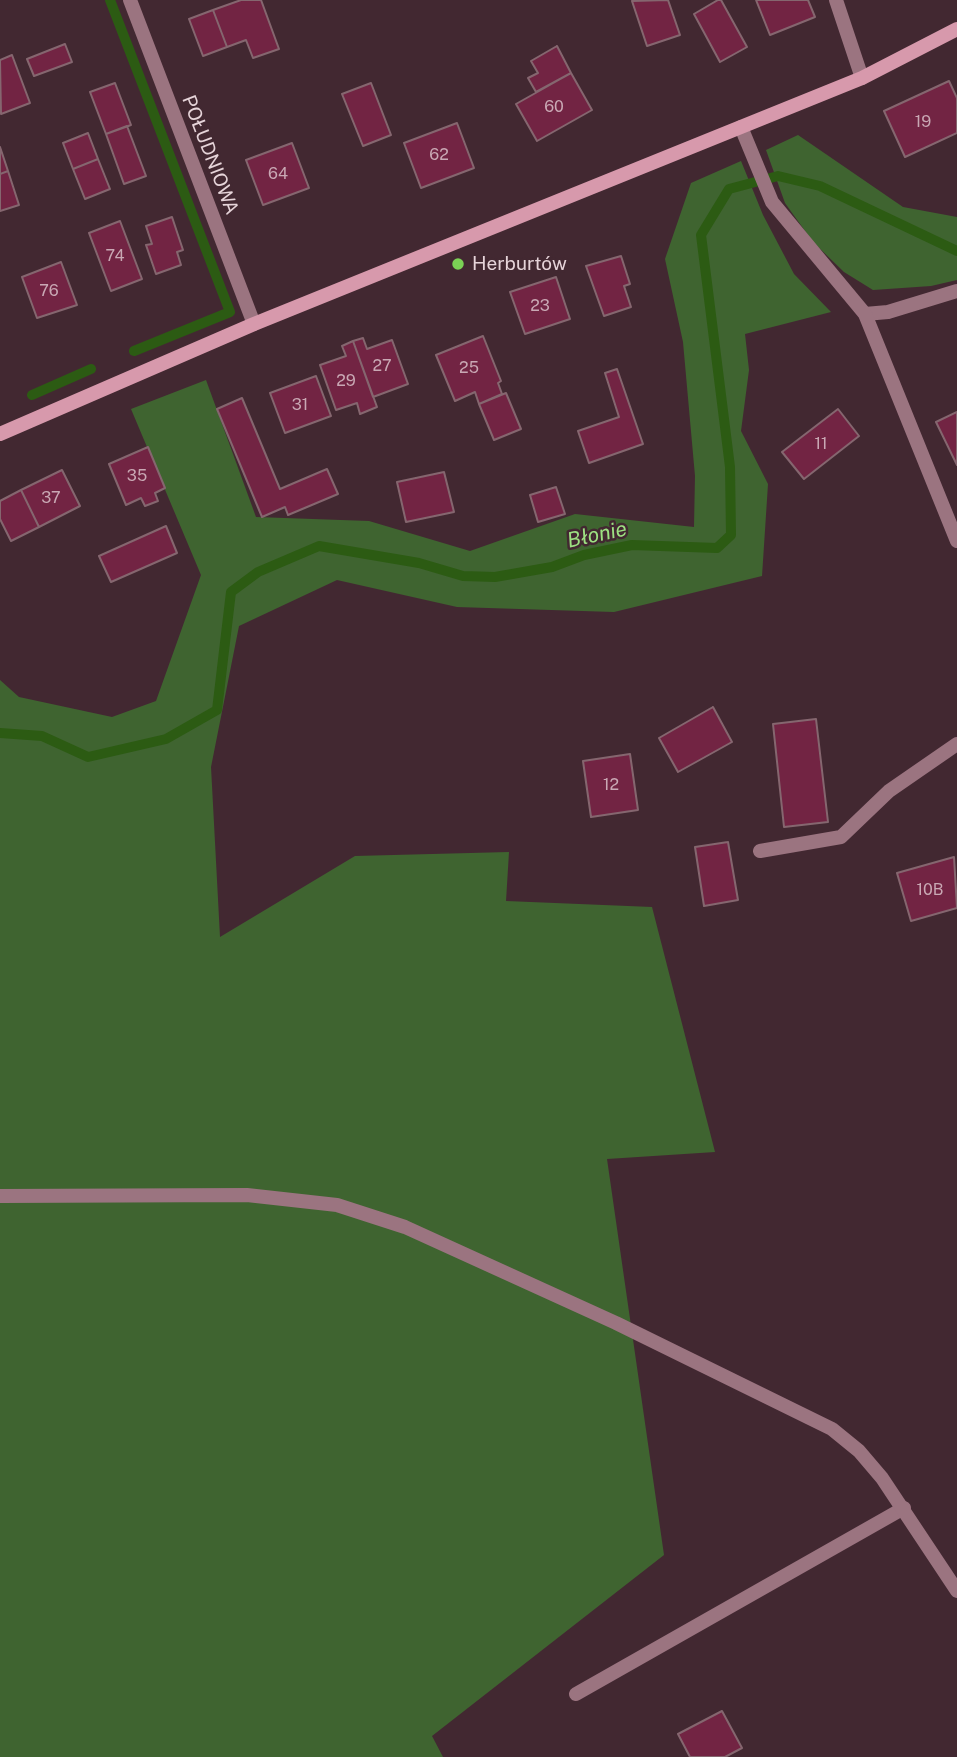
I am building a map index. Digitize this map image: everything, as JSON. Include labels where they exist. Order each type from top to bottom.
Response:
[{"type":"street","name":"POŁUDNIOWA","points":[[130,0],[254,324]]},
{"type":"street","points":[[836,0],[862,78]]},
{"type":"street","points":[[0,434],[254,324],[862,78],[957,29]]},
{"type":"street","points":[[741,127],[772,202],[865,314],[957,541]]},
{"type":"street","points":[[865,314],[888,312],[957,291]]},
{"type":"street","points":[[760,851],[841,837],[889,791],[957,744]]},
{"type":"street","points":[[0,1196],[247,1195],[337,1205],[405,1227],[616,1324],[832,1429],[859,1451],[904,1508],[957,1591]]},
{"type":"street","points":[[576,1694],[904,1508]]},
{"type":"green space","points":[[798,135],[903,207],[957,217],[957,280],[931,286],[873,290],[844,272],[813,242],[785,203],[766,150]]},
{"type":"green space","points":[[741,161],[763,215],[794,274],[831,312],[745,334],[749,370],[741,431],[768,484],[762,576],[614,612],[457,607],[337,580],[239,626],[211,767],[220,937],[355,856],[509,852],[506,901],[652,907],[715,1152],[607,1159],[664,1555],[432,1736],[443,1757],[0,1757],[0,680],[19,697],[112,717],[156,701],[201,575],[131,409],[206,380],[256,517],[369,521],[470,551],[575,514],[694,527],[695,476],[683,342],[665,259],[691,183]]},
{"type":"building","points":[[241,0],[261,0],[279,49],[253,58],[246,40],[227,47],[213,10]]},
{"type":"building","points":[[668,0],[680,35],[647,46],[632,1]]},
{"type":"building","points":[[721,0],[747,47],[720,62],[694,14]]},
{"type":"building","points":[[756,0],[808,0],[815,17],[770,35]]},
{"type":"building","points":[[213,10],[227,47],[203,56],[189,19]]},
{"type":"building","points":[[65,44],[72,62],[34,76],[27,59]]},
{"type":"building","points":[[557,46],[571,73],[536,92],[528,78],[538,73],[531,61]]},
{"type":"building","points":[[12,55],[30,103],[1,114],[0,60]]},
{"type":"building","points":[[571,73],[592,110],[537,141],[516,104]]},
{"type":"building","points":[[949,81],[957,98],[957,133],[905,157],[884,111]]},
{"type":"building","points":[[115,83],[131,125],[106,134],[90,92]]},
{"type":"building","points":[[371,83],[391,135],[363,146],[342,94]]},
{"type":"building","points":[[457,123],[474,168],[421,188],[404,143]]},
{"type":"building","points":[[127,126],[146,176],[124,184],[106,134]]},
{"type":"building","points":[[88,133],[98,159],[73,169],[63,143]]},
{"type":"building","points":[[292,143],[309,188],[263,205],[246,160]]},
{"type":"building","points":[[0,147],[8,171],[0,174]]},
{"type":"building","points":[[98,159],[110,189],[85,199],[73,169]]},
{"type":"building","points":[[8,171],[19,205],[0,211],[0,174]]},
{"type":"building","points":[[172,217],[183,250],[177,252],[181,265],[156,274],[146,245],[152,244],[146,226]]},
{"type":"building","points":[[120,221],[142,279],[111,291],[89,233]]},
{"type":"building","points":[[621,256],[630,284],[624,286],[631,307],[604,316],[586,266]]},
{"type":"building","points":[[61,262],[77,305],[37,318],[22,277]]},
{"type":"building","points":[[556,277],[570,319],[525,334],[510,292]]},
{"type":"building","points":[[483,336],[501,381],[498,383],[502,394],[479,404],[475,392],[455,401],[436,355]]},
{"type":"building","points":[[363,338],[367,349],[392,340],[408,384],[373,397],[353,341]]},
{"type":"building","points":[[353,341],[377,407],[360,414],[357,403],[336,410],[320,365],[346,356],[342,346]]},
{"type":"building","points":[[617,369],[643,444],[589,463],[578,431],[619,417],[605,373]]},
{"type":"building","points":[[316,376],[331,416],[285,433],[270,393]]},
{"type":"building","points":[[506,393],[521,429],[494,440],[479,404]]},
{"type":"building","points":[[242,398],[280,489],[327,469],[338,494],[288,515],[285,507],[262,517],[217,409]]},
{"type":"building","points":[[838,409],[859,436],[804,479],[782,452]]},
{"type":"building","points":[[957,412],[957,465],[936,422]]},
{"type":"building","points":[[148,447],[165,488],[155,493],[158,501],[145,506],[141,498],[126,505],[109,464]]},
{"type":"building","points":[[62,470],[80,506],[39,527],[21,490]]},
{"type":"building","points":[[444,472],[454,512],[406,522],[397,482]]},
{"type":"building","points":[[556,487],[565,514],[538,522],[530,495]]},
{"type":"building","points":[[21,490],[39,527],[11,541],[0,519],[0,501]]},
{"type":"building","points":[[166,526],[177,553],[111,582],[99,556]]},
{"type":"building","points":[[713,707],[732,742],[678,772],[659,738]]},
{"type":"building","points":[[816,719],[828,822],[784,827],[773,724]]},
{"type":"building","points":[[630,754],[638,810],[591,817],[583,761]]},
{"type":"building","points":[[728,842],[738,900],[704,906],[695,847]]},
{"type":"building","points":[[954,857],[957,908],[911,921],[897,873]]},
{"type":"building","points":[[722,1711],[742,1748],[725,1757],[690,1757],[678,1734]]},
{"type":"waterway","points":[[110,0],[230,312],[134,351]]},
{"type":"waterway","name":"Błonie","points":[[0,733],[42,736],[88,757],[166,739],[217,710],[231,592],[258,572],[319,546],[419,563],[463,576],[495,577],[552,567],[584,555],[632,545],[717,548],[731,535],[730,467],[701,235],[729,189],[778,176],[820,186],[957,251]]},
{"type":"waterway","points":[[32,395],[91,369]]},
{"type":"place","name":"Herburtów","points":[[458,264]]}]
